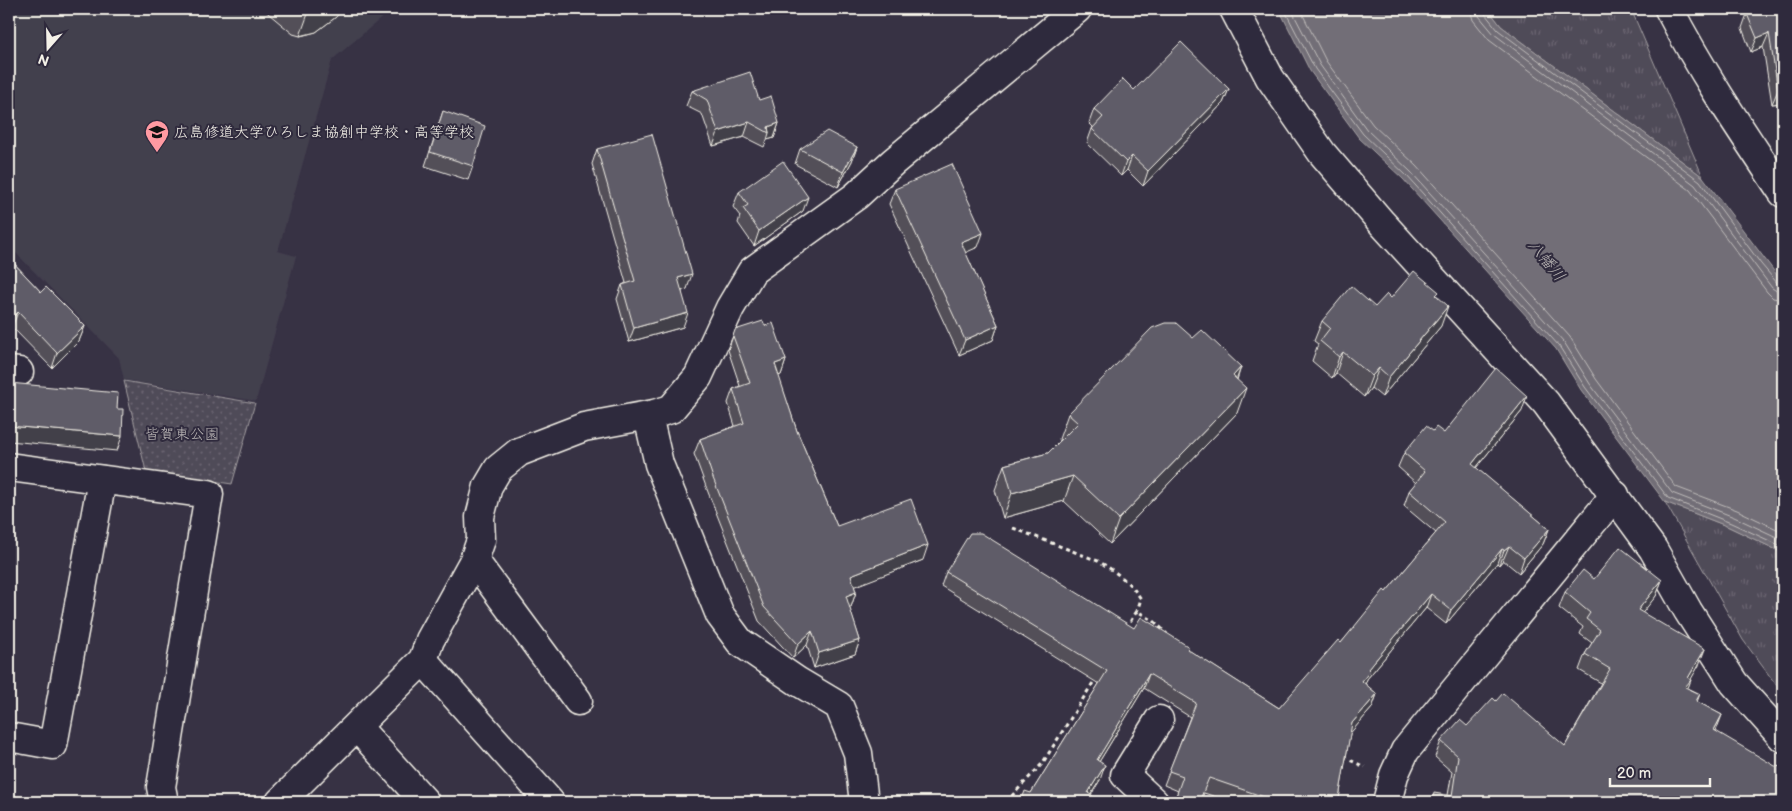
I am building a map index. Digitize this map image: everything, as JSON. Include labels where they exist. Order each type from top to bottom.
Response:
[{"type":"street","points":[[280,802],[423,660],[437,626],[474,560],[481,540],[480,517],[488,486],[498,469],[519,452],[584,427],[648,416],[671,409],[698,377],[730,308],[752,270],[856,196],[893,162],[1077,9]]},
{"type":"street","points":[[1234,9],[1270,78],[1322,153],[1382,223],[1546,403],[1653,549],[1688,611],[1734,683],[1783,738]]},
{"type":"street","points":[[1669,9],[1685,40],[1740,129],[1783,193]]},
{"type":"street","points":[[648,416],[659,464],[720,615],[740,642],[797,681],[839,706],[858,752],[864,802]]},
{"type":"street","points":[[9,467],[209,494],[161,787],[164,802]]},
{"type":"street","points":[[9,737],[53,744],[102,480]]},
{"type":"street","points":[[1388,802],[1394,775],[1405,751],[1614,496]]},
{"type":"street","points":[[474,560],[578,700]]},
{"type":"street","points":[[423,660],[550,802]]},
{"type":"street","points":[[1154,802],[1125,775],[1159,720]]},
{"type":"street","points":[[357,727],[425,802]]},
{"type":"path","points":[[1013,528],[1109,567],[1134,588],[1138,594],[1141,599],[1137,611]]},
{"type":"shaded area","name":"広島修道大学ひろしま協創中学校・高等学校","points":[[9,9],[392,9],[332,60],[278,251],[296,256],[256,401],[124,380],[119,358],[9,246]]},
{"type":"green space","points":[[1488,9],[1631,9],[1703,177],[1501,26]]},
{"type":"green space","name":"皆賀東公園","points":[[124,381],[255,403],[232,484],[146,471]]},
{"type":"green space","points":[[1665,502],[1729,527],[1783,553],[1783,694],[1743,640]]},
{"type":"water","name":"八幡川","points":[[1279,9],[1488,9],[1501,26],[1703,177],[1783,283],[1783,553],[1729,527],[1665,502],[1581,390],[1556,349],[1403,179],[1359,138],[1310,71]]},
{"type":"building","points":[[1759,9],[1783,9],[1783,89],[1778,90],[1769,33],[1757,38],[1747,14]]},
{"type":"building","points":[[1181,42],[1229,89],[1148,171],[1132,156],[1126,162],[1092,129],[1103,117],[1094,109],[1123,79],[1134,90]]},
{"type":"building","points":[[750,72],[759,100],[771,96],[779,123],[768,127],[769,133],[749,122],[718,132],[707,100],[692,91]]},
{"type":"building","points":[[443,111],[485,126],[473,166],[430,152]]},
{"type":"building","points":[[827,131],[857,147],[843,172],[800,149]]},
{"type":"building","points":[[652,134],[692,274],[678,278],[688,313],[634,328],[622,285],[635,281],[597,149]]},
{"type":"building","points":[[783,161],[808,197],[759,231],[743,208],[748,205],[739,192]]},
{"type":"building","points":[[952,164],[983,233],[961,242],[998,325],[965,340],[895,189]]},
{"type":"building","points":[[9,258],[41,292],[46,287],[85,326],[57,353],[18,312],[9,321]]},
{"type":"building","points":[[1414,271],[1439,292],[1436,295],[1448,306],[1389,377],[1379,368],[1372,376],[1343,352],[1339,357],[1320,341],[1330,328],[1322,321],[1351,286],[1375,307],[1387,294],[1391,298]]},
{"type":"building","points":[[763,321],[765,326],[773,323],[786,360],[775,364],[797,431],[837,526],[911,499],[928,545],[851,575],[856,592],[846,596],[860,640],[819,653],[812,631],[798,644],[764,607],[713,478],[700,439],[744,423],[733,389],[750,383],[733,336],[735,330]]},
{"type":"building","points":[[1165,323],[1176,323],[1193,338],[1202,330],[1241,367],[1233,376],[1246,388],[1119,519],[1073,476],[1012,493],[1004,465],[1048,453],[1078,423],[1068,414],[1152,328]]},
{"type":"building","points":[[1496,368],[1527,396],[1472,464],[1549,529],[1524,558],[1509,546],[1504,550],[1502,549],[1451,610],[1431,594],[1368,669],[1370,671],[1362,681],[1377,694],[1352,723],[1339,798],[1348,800],[1348,802],[1279,802],[1209,778],[1199,802],[1174,802],[1183,776],[1169,771],[1196,703],[1149,674],[1097,760],[1105,765],[1088,793],[1102,802],[1021,802],[1025,791],[1031,793],[1107,671],[946,572],[970,533],[981,533],[1134,628],[1141,617],[1279,708],[1338,640],[1341,643],[1384,590],[1386,592],[1445,522],[1409,491],[1425,471],[1404,453],[1426,426],[1433,431],[1436,427],[1444,433]]},
{"type":"building","points":[[9,383],[118,393],[117,409],[123,409],[122,436],[9,426]]},
{"type":"building","points":[[1620,547],[1662,580],[1638,610],[1705,649],[1688,678],[1691,680],[1685,687],[1700,694],[1696,701],[1722,715],[1714,730],[1775,766],[1783,767],[1783,802],[1432,802],[1434,793],[1452,796],[1458,756],[1441,741],[1460,720],[1467,726],[1493,698],[1496,701],[1503,693],[1565,746],[1610,669],[1585,654],[1600,630],[1586,619],[1590,613],[1565,592],[1583,570],[1594,579]]},
{"type":"place","name":"広島修道大学ひろしま協創中学校・高等学校","points":[[157,153]]}]
